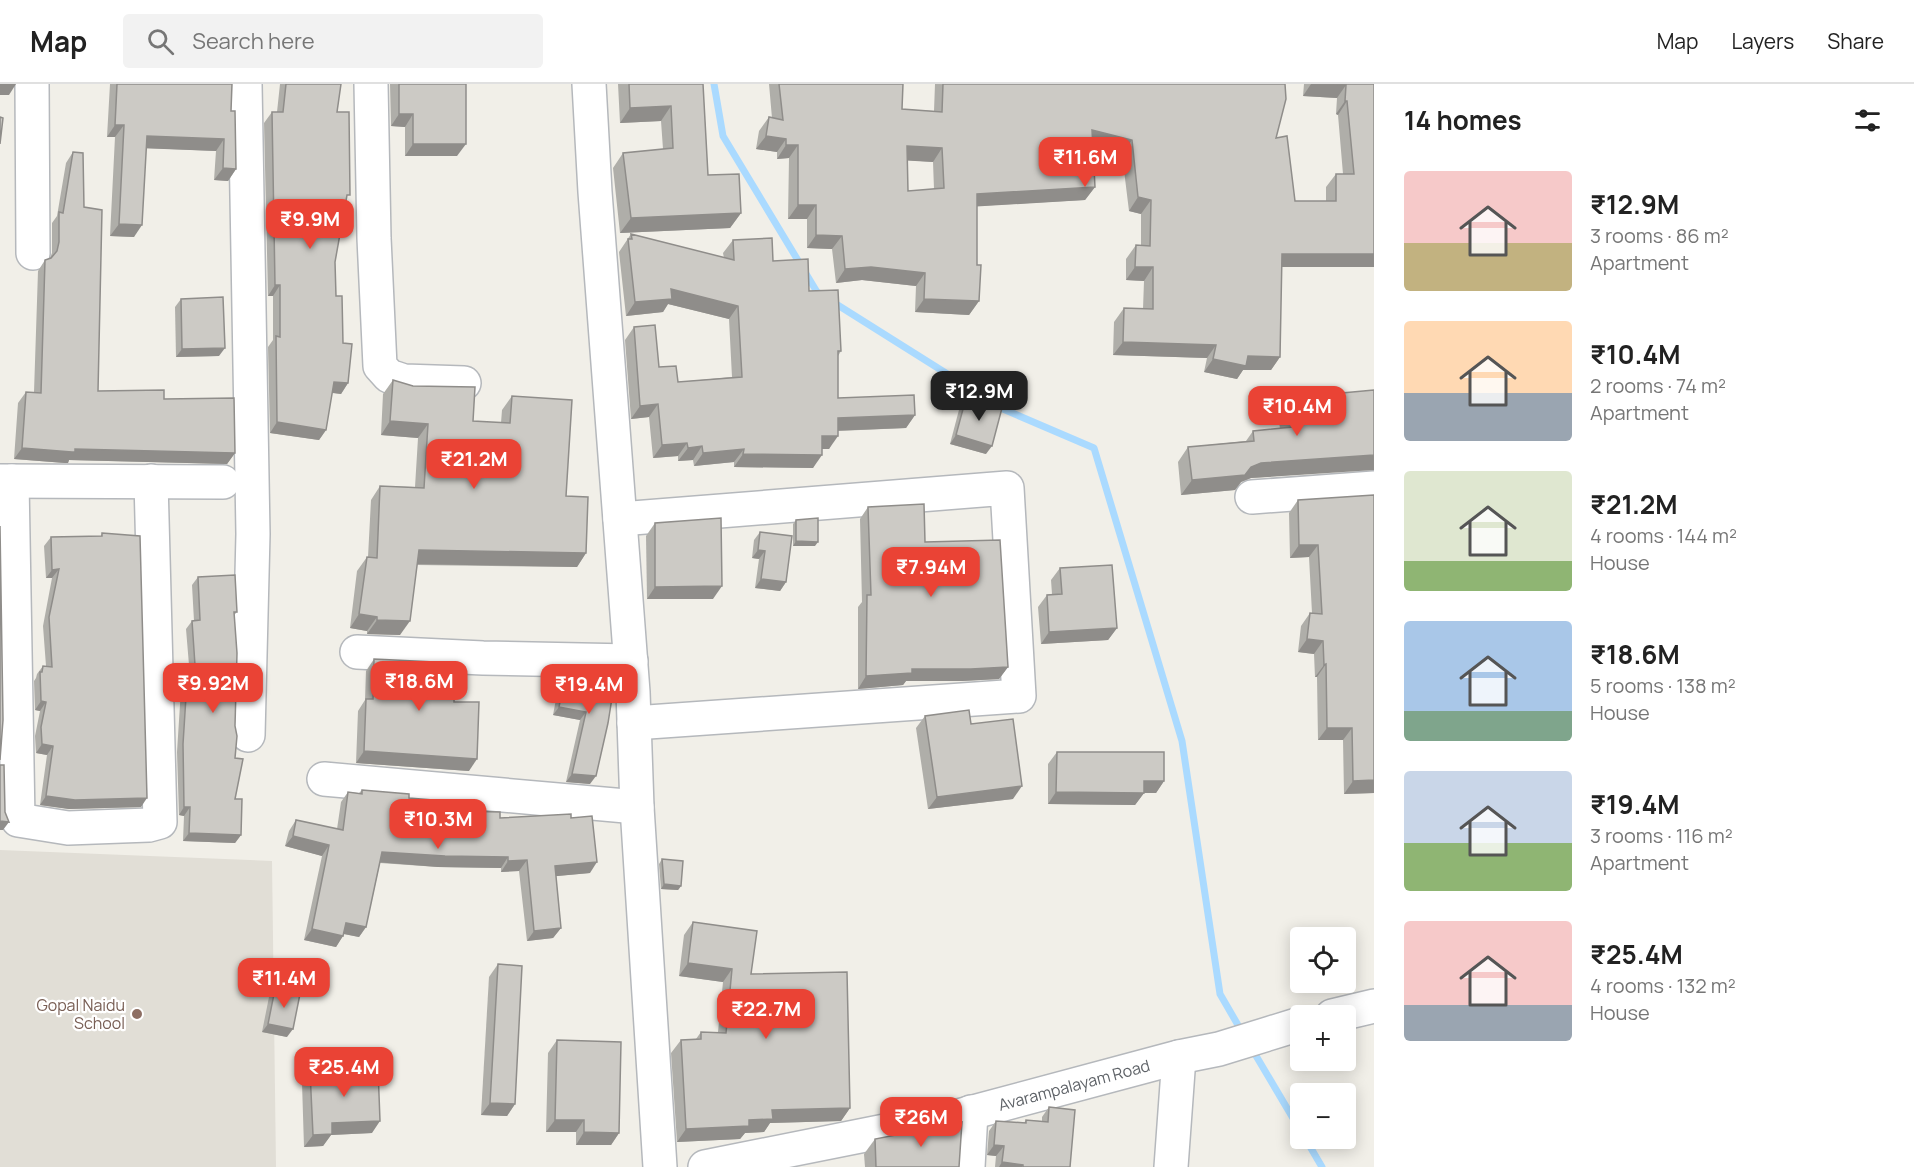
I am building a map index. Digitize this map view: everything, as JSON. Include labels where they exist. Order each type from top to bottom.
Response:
[{"type":"street","points":[[32,84],[33,253]]},
{"type":"street","points":[[245,84],[254,534],[248,735]]},
{"type":"street","points":[[370,84],[380,366],[389,376],[404,381],[465,383]]},
{"type":"street","points":[[589,84],[595,192],[631,661],[660,1167]]},
{"type":"street","points":[[151,481],[160,822],[149,825],[68,828],[18,820],[8,757],[6,481],[151,481],[223,482]]},
{"type":"street","points":[[620,519],[1007,488],[1019,696],[634,723]]},
{"type":"street","points":[[1252,497],[1374,488]]},
{"type":"street","points":[[357,652],[483,658],[631,661]]},
{"type":"street","points":[[324,779],[638,807]]},
{"type":"street","name":"Avarampalayam Road","points":[[705,1167],[971,1112],[1179,1057],[1220,1049],[1288,1027]]},
{"type":"street","points":[[1171,1167],[1179,1057]]},
{"type":"street","points":[[968,1167],[971,1112]]},
{"type":"shaded area","name":"Gopal Naidu School","points":[[0,850],[272,861],[276,1167],[0,1167]]},
{"type":"building","points":[[117,84],[232,84],[231,111],[235,111],[236,169],[223,168],[224,139],[147,136],[142,225],[119,224],[124,125],[115,125]]},
{"type":"building","points":[[286,84],[341,84],[337,112],[349,112],[350,195],[347,195],[335,262],[336,296],[342,296],[343,343],[352,344],[348,383],[334,382],[326,430],[277,422],[276,336],[280,337],[280,285],[275,285],[272,112],[283,112]]},
{"type":"building","points":[[399,84],[466,84],[466,144],[413,144],[413,114],[399,114]]},
{"type":"building","points":[[629,84],[703,84],[708,175],[739,174],[741,213],[631,218],[623,153],[673,148],[671,106],[630,108]]},
{"type":"building","points":[[779,84],[903,84],[902,109],[942,112],[943,84],[1285,84],[1286,99],[1276,138],[1287,136],[1295,201],[1336,201],[1336,174],[1354,174],[1347,101],[1345,101],[1346,85],[1334,84],[1374,84],[1374,254],[1282,254],[1280,357],[1248,356],[1246,366],[1213,359],[1216,345],[1123,342],[1124,308],[1153,309],[1153,267],[1135,267],[1136,245],[1150,246],[1151,200],[1138,197],[1132,140],[1092,130],[1095,187],[977,194],[977,265],[981,265],[979,301],[924,299],[925,273],[871,267],[845,269],[842,236],[816,235],[816,205],[798,205],[798,145],[786,145],[786,139],[766,136],[769,117],[783,120]],"holes":[[[907,146],[942,148],[944,188],[908,191]]]},
{"type":"building","points":[[0,117],[3,118],[0,144]]},
{"type":"building","points":[[73,152],[83,153],[84,207],[102,210],[98,391],[164,390],[164,399],[234,398],[235,453],[75,449],[75,452],[72,452],[22,448],[26,392],[41,393],[45,260],[51,258],[57,251],[59,212],[63,213]]},
{"type":"building","points":[[631,234],[734,260],[733,240],[772,238],[773,261],[808,259],[809,291],[838,290],[841,351],[838,351],[838,398],[914,395],[915,415],[838,418],[838,436],[822,436],[822,455],[743,454],[744,449],[703,453],[702,446],[688,448],[687,443],[662,445],[658,404],[640,406],[634,327],[655,325],[659,367],[676,366],[678,382],[742,377],[738,306],[671,289],[672,299],[635,302],[628,239],[632,239]]},
{"type":"building","points":[[223,297],[225,348],[182,349],[181,299]]},
{"type":"building","points":[[393,380],[413,386],[475,387],[473,421],[510,423],[512,396],[572,400],[566,496],[588,497],[586,553],[419,550],[410,621],[377,620],[377,617],[359,614],[367,557],[377,558],[380,486],[424,488],[428,424],[390,421]]},
{"type":"building","points":[[1374,390],[1374,455],[1261,463],[1251,467],[1245,475],[1192,480],[1188,447],[1254,441],[1253,431],[1292,427],[1288,398]]},
{"type":"building","points":[[966,398],[1002,408],[992,446],[956,435]]},
{"type":"building","points":[[1374,495],[1374,780],[1353,781],[1352,728],[1327,728],[1326,664],[1324,665],[1323,641],[1307,639],[1310,613],[1322,614],[1318,545],[1299,545],[1298,500]]},
{"type":"building","points":[[924,504],[925,542],[1000,540],[1008,667],[912,669],[912,673],[866,676],[867,595],[871,595],[868,507]]},
{"type":"building","points":[[721,518],[722,586],[655,587],[655,523]]},
{"type":"building","points":[[818,518],[818,542],[796,541],[796,520]]},
{"type":"building","points":[[0,526],[3,720],[0,760]]},
{"type":"building","points":[[760,532],[792,536],[786,582],[761,579],[765,551],[758,550]]},
{"type":"building","points":[[102,533],[140,536],[147,798],[75,800],[46,796],[53,746],[42,744],[41,727],[46,702],[41,701],[40,672],[43,666],[52,667],[49,617],[59,569],[52,570],[51,537],[102,536]]},
{"type":"building","points":[[1112,565],[1117,628],[1049,632],[1047,595],[1062,594],[1060,568]]},
{"type":"building","points":[[235,575],[237,612],[234,612],[237,653],[235,726],[237,736],[235,758],[243,759],[235,799],[242,799],[241,835],[189,833],[190,807],[184,807],[183,744],[188,665],[195,665],[192,621],[200,620],[198,577]]},
{"type":"building","points":[[374,659],[455,663],[454,702],[479,702],[477,759],[364,751],[366,699],[373,699]]},
{"type":"building","points":[[566,670],[600,671],[599,676],[615,679],[596,776],[572,774],[586,712],[559,707]]},
{"type":"building","points":[[969,710],[971,724],[1013,719],[1022,786],[937,797],[925,716]]},
{"type":"building","points":[[1057,752],[1164,752],[1164,781],[1144,781],[1144,793],[1056,792]]},
{"type":"building","points":[[0,765],[4,765],[5,812],[9,822],[0,821]]},
{"type":"building","points":[[362,790],[409,794],[409,798],[457,802],[456,811],[500,812],[500,818],[571,814],[571,818],[592,816],[597,862],[555,866],[561,928],[534,931],[527,860],[508,861],[508,857],[382,852],[366,927],[346,923],[343,936],[312,929],[329,845],[293,836],[296,820],[343,830],[348,792],[362,794]]},
{"type":"building","points":[[662,859],[683,861],[681,886],[664,884]]},
{"type":"building","points":[[693,922],[757,931],[751,974],[847,972],[850,1108],[772,1110],[773,1119],[749,1120],[749,1126],[686,1129],[681,1040],[701,1039],[701,1032],[726,1033],[732,969],[688,963]]},
{"type":"building","points":[[498,964],[522,966],[515,1104],[490,1103]]},
{"type":"building","points":[[275,989],[300,994],[293,1029],[268,1024]]},
{"type":"building","points":[[557,1040],[621,1042],[619,1133],[584,1132],[584,1120],[555,1120]]},
{"type":"building","points":[[378,1068],[380,1121],[332,1123],[332,1134],[313,1135],[310,1071]]},
{"type":"building","points":[[1049,1107],[1075,1110],[1070,1167],[1023,1167],[1023,1165],[1002,1162],[1004,1146],[994,1145],[996,1121],[1048,1122]]},
{"type":"building","points":[[962,1122],[959,1167],[876,1167],[875,1139]]},
{"type":"waterway","points":[[714,84],[723,136],[817,292],[1003,409],[1094,448],[1182,741],[1220,994],[1242,1032]]},
{"type":"waterway","points":[[1252,1049],[1290,1113]]},
{"type":"waterway","points":[[1311,1149],[1322,1167]]},
{"type":"place","name":"Gopal Naidu School","points":[[137,1014]]}]
